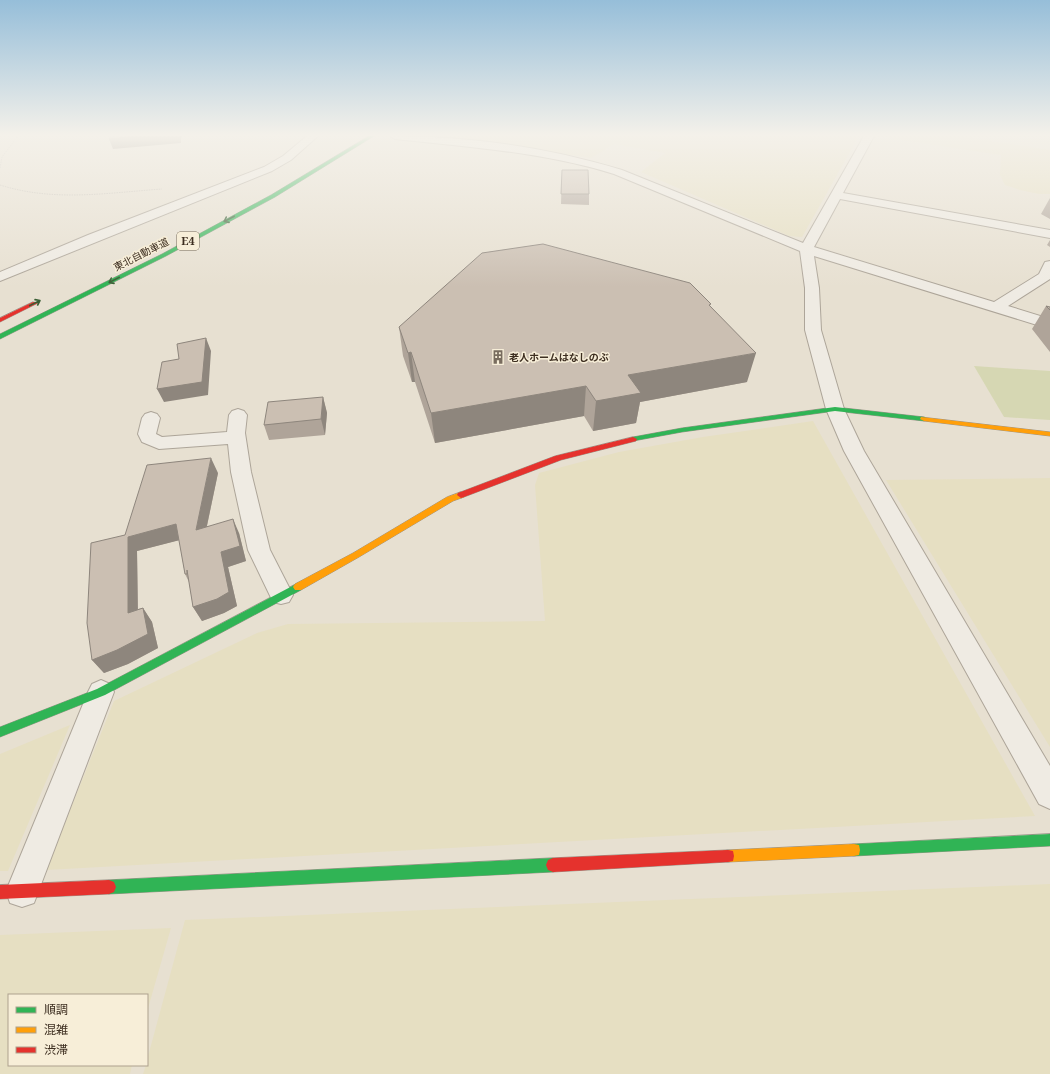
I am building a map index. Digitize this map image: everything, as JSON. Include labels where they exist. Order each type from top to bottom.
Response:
[{"type":"main road","name":"東北自動車道","points":[[0,337],[170,251],[289,186]]},
{"type":"main road","points":[[0,320],[42,300]]},
{"type":"main road","points":[[0,732],[101,692],[182,650],[356,555],[450,499],[558,458],[614,444],[682,430],[835,409],[1050,434]]},
{"type":"main road","points":[[11,891],[1050,840]]},
{"type":"street","points":[[0,277],[93,238],[225,186]]},
{"type":"street","points":[[652,186],[806,249],[1050,324]]},
{"type":"street","points":[[841,186],[806,249],[812,288],[813,330],[835,409],[854,451],[1050,794]]},
{"type":"street","points":[[836,195],[1050,234]]},
{"type":"street","points":[[996,308],[1045,276],[1050,265]]},
{"type":"street","points":[[238,415],[236,437],[241,472],[259,550],[281,595]]},
{"type":"street","points":[[151,418],[147,434],[149,438],[159,443],[236,437]]},
{"type":"street","points":[[11,891],[101,692]]},
{"type":"path","points":[[5,186],[30,192],[62,196],[167,188]]},
{"type":"shaded area","points":[[674,186],[831,186],[802,237],[789,236]]},
{"type":"shaded area","points":[[1008,186],[1050,186],[1050,194],[1039,194]]},
{"type":"shaded area","points":[[813,421],[1035,816],[46,870],[114,701],[257,633],[288,624],[545,621],[535,485],[539,473],[619,452],[703,437]]},
{"type":"shaded area","points":[[1050,478],[1050,747],[886,480]]},
{"type":"shaded area","points":[[70,725],[8,871],[0,871],[0,754]]},
{"type":"shaded area","points":[[1050,884],[1050,1074],[143,1074],[146,1066],[148,1066],[148,1056],[185,920]]},
{"type":"shaded area","points":[[171,928],[148,1008],[148,994],[8,994],[8,1066],[132,1066],[130,1074],[0,1074],[0,935]]},
{"type":"green space","points":[[974,366],[1050,371],[1050,420],[1004,417]]},
{"type":"building","points":[[561,186],[589,186],[589,194],[561,194]]},
{"type":"building","name":"老人ホームはなしのぶ","points":[[543,244],[690,283],[711,304],[709,305],[756,353],[628,375],[641,393],[596,401],[586,386],[431,413],[411,352],[408,353],[399,327],[482,253]]},
{"type":"building","points":[[206,338],[202,382],[157,389],[162,362],[179,359],[177,344]]},
{"type":"building","points":[[323,397],[321,419],[264,425],[268,402]]},
{"type":"building","points":[[211,458],[196,530],[233,519],[240,546],[221,552],[229,592],[217,599],[193,607],[187,570],[187,574],[185,574],[176,524],[128,537],[128,613],[143,608],[148,634],[117,650],[92,660],[87,623],[91,543],[125,535],[147,465]]},
{"type":"traffic: fast","points":[[0,337],[164,255],[289,186]]},
{"type":"traffic: fast","points":[[633,439],[682,430],[835,409],[924,419]]},
{"type":"traffic: fast","points":[[0,732],[101,692],[298,587]]},
{"type":"traffic: fast","points":[[854,850],[1050,840]]},
{"type":"traffic: fast","points":[[109,887],[553,865]]},
{"type":"traffic: slow","points":[[924,419],[1050,434]]},
{"type":"traffic: slow","points":[[298,587],[356,555],[450,499],[461,495]]},
{"type":"traffic: slow","points":[[728,856],[854,850]]},
{"type":"traffic: jam","points":[[0,320],[35,303]]},
{"type":"traffic: jam","points":[[461,495],[558,458],[633,439]]},
{"type":"traffic: jam","points":[[553,865],[728,856]]},
{"type":"traffic: jam","points":[[0,892],[109,887]]},
{"type":"place","name":"老人ホームはなしのぶ","points":[[498,357]]}]
